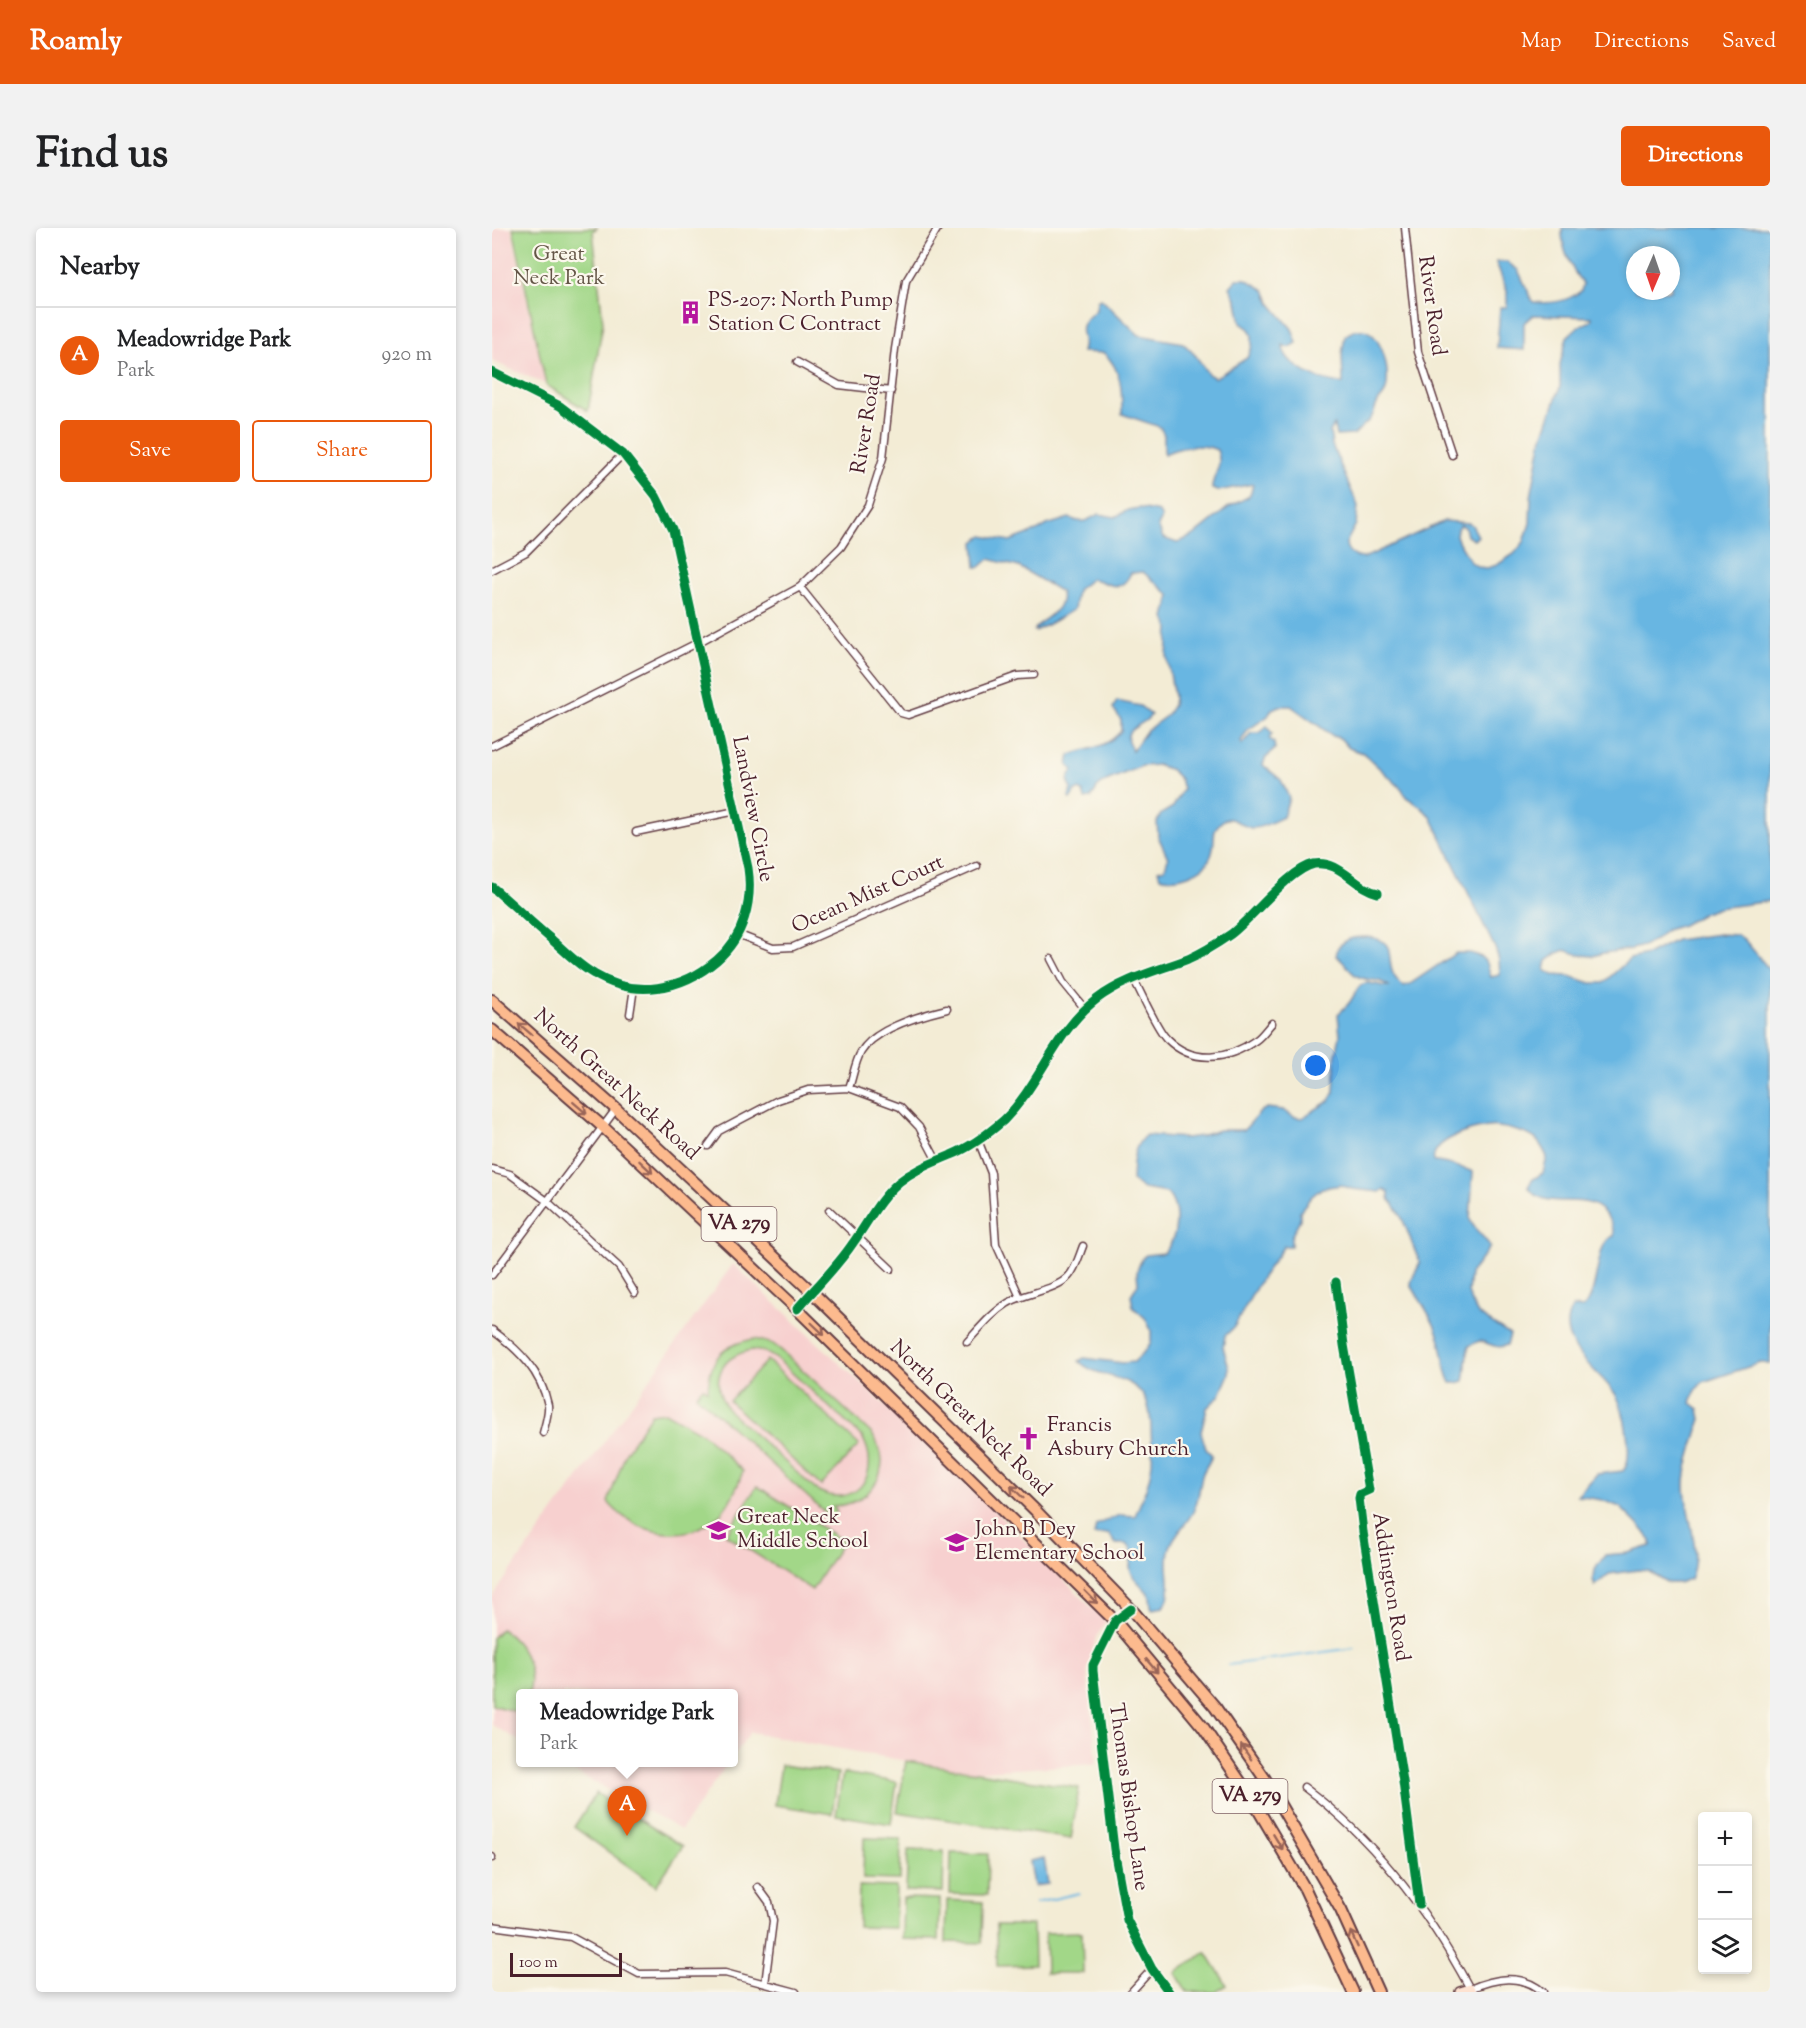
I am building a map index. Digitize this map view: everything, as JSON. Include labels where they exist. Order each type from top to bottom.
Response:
[{"type":"main road","name":"North Great Neck Road","points":[[492,1000],[616,1109],[812,1292],[1035,1510],[1131,1609],[1215,1707],[1266,1779],[1341,1910],[1378,1992]]},
{"type":"main road","name":"North Great Neck Road","points":[[492,1030],[603,1127],[797,1309],[1115,1621],[1203,1727],[1252,1798],[1305,1889],[1353,1992]]},
{"type":"street","name":"River Road","points":[[492,746],[699,642],[800,587],[842,547],[868,505],[883,458],[895,350],[906,281],[938,228]]},
{"type":"street","name":"River Road","points":[[1405,228],[1418,352],[1452,455]]},
{"type":"street","points":[[797,362],[839,384],[891,391]]},
{"type":"street","name":"Landview Circle","points":[[492,372],[560,406],[623,454],[656,496],[673,530],[750,881],[748,906],[737,934],[722,956],[697,975],[670,986],[657,988],[634,987],[607,980],[583,967],[492,887]]},
{"type":"street","points":[[492,570],[526,552],[623,454]]},
{"type":"street","points":[[800,587],[901,713],[908,715],[1017,675],[1034,675]]},
{"type":"street","points":[[636,831],[736,811]]},
{"type":"street","points":[[797,1309],[840,1261],[890,1191],[911,1173],[978,1140],[991,1131],[1015,1107],[1057,1043],[1085,1008],[1114,987],[1189,958],[1216,944],[1245,922],[1297,872],[1311,865],[1331,866],[1339,869],[1360,886],[1378,893]]},
{"type":"street","name":"Ocean Mist Court","points":[[737,934],[773,948],[793,948],[977,866]]},
{"type":"street","points":[[1051,959],[1063,982],[1085,1008]]},
{"type":"street","points":[[1133,978],[1166,1039],[1192,1057],[1213,1058],[1233,1052],[1257,1040],[1272,1023]]},
{"type":"street","points":[[630,1014],[634,987]]},
{"type":"street","points":[[849,1088],[861,1052],[875,1037],[918,1015],[947,1010]]},
{"type":"street","points":[[708,1146],[719,1131],[778,1100],[808,1090],[849,1088],[900,1107],[919,1126],[937,1161]]},
{"type":"street","points":[[492,1275],[616,1109]]},
{"type":"street","points":[[978,1140],[991,1173],[996,1244],[1020,1297]]},
{"type":"street","points":[[492,1169],[510,1174],[547,1202],[619,1267],[635,1293]]},
{"type":"street","points":[[829,1210],[891,1269]]},
{"type":"street","points":[[967,1342],[994,1313],[1020,1297],[1064,1281],[1073,1270],[1083,1246]]},
{"type":"street","name":"Addington Road","points":[[1336,1282],[1344,1346],[1369,1490],[1360,1494],[1359,1497],[1363,1532],[1403,1782],[1419,1904]]},
{"type":"street","points":[[492,1330],[514,1346],[533,1367],[548,1406],[543,1433]]},
{"type":"street","name":"Thomas Bishop Lane","points":[[1131,1609],[1115,1621],[1093,1665],[1093,1671],[1114,1849],[1127,1920],[1152,1970],[1169,1992]]},
{"type":"street","points":[[1304,1787],[1334,1810],[1368,1842],[1419,1904],[1471,1990]]},
{"type":"street","points":[[758,1887],[769,1902],[773,1921],[765,1984]]},
{"type":"street","points":[[492,1926],[571,1937],[639,1974],[725,1973],[796,1992]]},
{"type":"street","points":[[1131,1992],[1152,1970]]},
{"type":"street","points":[[1460,1992],[1471,1990],[1487,1982],[1515,1978],[1530,1983],[1543,1992]]},
{"type":"shaded area","points":[[492,228],[511,228],[545,384],[492,361]]},
{"type":"shaded area","name":"Great Neck Middle School","points":[[733,1264],[946,1462],[1106,1622],[1096,1637],[1087,1672],[1097,1764],[965,1772],[750,1732],[738,1749],[738,1689],[516,1689],[516,1739],[492,1725],[492,1597]]},
{"type":"shaded area","points":[[566,1767],[725,1767],[681,1830]]},
{"type":"green space","name":"Great Neck Park","points":[[513,228],[597,228],[593,231],[603,323],[588,411],[546,385]]},
{"type":"green space","points":[[755,1339],[773,1344],[781,1350],[872,1434],[877,1444],[882,1461],[881,1471],[873,1487],[851,1503],[833,1506],[837,1511],[831,1518],[696,1395],[703,1387],[708,1391],[711,1370],[720,1355],[726,1349]],"holes":[[[752,1350],[765,1352],[777,1359],[862,1437],[868,1451],[867,1476],[861,1486],[852,1493],[841,1496],[829,1495],[815,1489],[729,1411],[719,1391],[720,1373],[725,1365],[740,1353]]]},
{"type":"green space","points":[[767,1360],[859,1445],[821,1486],[729,1401]]},
{"type":"green space","points":[[665,1412],[702,1433],[743,1471],[729,1503],[722,1512],[709,1523],[694,1530],[679,1533],[647,1529],[619,1513],[608,1502],[626,1452],[651,1414]]},
{"type":"green space","points":[[757,1486],[843,1541],[812,1590],[726,1535]]},
{"type":"green space","points":[[501,1629],[508,1634],[520,1648],[528,1665],[530,1689],[516,1689],[516,1712],[492,1705],[492,1638]]},
{"type":"green space","points":[[906,1761],[1079,1788],[1071,1839],[897,1812]]},
{"type":"green space","points":[[781,1765],[838,1773],[832,1814],[775,1805]]},
{"type":"green space","points":[[843,1773],[897,1782],[891,1824],[836,1815]]},
{"type":"green space","points":[[596,1793],[683,1846],[656,1886],[574,1827]]},
{"type":"green space","points":[[864,1838],[901,1839],[900,1880],[863,1879]]},
{"type":"green space","points":[[908,1850],[944,1851],[943,1892],[906,1891]]},
{"type":"green space","points":[[951,1853],[988,1854],[987,1895],[950,1894]]},
{"type":"green space","points":[[859,1886],[896,1887],[895,1928],[858,1927]]},
{"type":"green space","points":[[903,1898],[940,1899],[939,1940],[902,1939]]},
{"type":"green space","points":[[947,1900],[983,1902],[982,1943],[946,1942]]},
{"type":"green space","points":[[996,1925],[1033,1925],[1034,1965],[997,1966]]},
{"type":"green space","points":[[1082,1932],[1083,1973],[1046,1973],[1045,1933]]},
{"type":"green space","points":[[1206,1952],[1227,1985],[1216,1992],[1187,1992],[1176,1973]]},
{"type":"water","points":[[1562,228],[1770,228],[1770,901],[1718,908],[1683,925],[1666,930],[1657,939],[1632,949],[1593,956],[1565,950],[1547,961],[1545,970],[1553,975],[1569,976],[1591,983],[1603,983],[1630,959],[1647,955],[1676,940],[1719,934],[1736,935],[1744,939],[1770,971],[1770,1363],[1760,1363],[1703,1382],[1693,1397],[1691,1403],[1699,1409],[1701,1419],[1685,1479],[1695,1557],[1690,1579],[1668,1583],[1648,1571],[1638,1570],[1609,1574],[1595,1586],[1594,1574],[1605,1555],[1628,1553],[1651,1546],[1651,1540],[1644,1531],[1620,1507],[1602,1500],[1577,1496],[1597,1474],[1623,1471],[1628,1456],[1625,1422],[1616,1395],[1580,1354],[1568,1332],[1568,1320],[1573,1307],[1583,1308],[1589,1300],[1603,1247],[1614,1236],[1608,1218],[1599,1208],[1590,1203],[1546,1199],[1528,1187],[1532,1180],[1543,1173],[1547,1157],[1538,1142],[1525,1133],[1488,1127],[1453,1137],[1438,1148],[1434,1154],[1434,1162],[1473,1172],[1470,1219],[1490,1247],[1470,1274],[1468,1292],[1471,1302],[1479,1315],[1510,1335],[1507,1345],[1496,1346],[1479,1341],[1469,1346],[1464,1381],[1451,1383],[1435,1326],[1411,1285],[1420,1262],[1403,1221],[1389,1199],[1389,1192],[1384,1189],[1380,1192],[1352,1189],[1341,1185],[1322,1188],[1300,1211],[1300,1219],[1291,1237],[1291,1246],[1284,1246],[1262,1277],[1234,1327],[1225,1336],[1223,1347],[1229,1374],[1220,1395],[1207,1408],[1201,1432],[1206,1449],[1212,1455],[1203,1473],[1193,1512],[1170,1547],[1167,1600],[1164,1607],[1152,1609],[1149,1595],[1131,1571],[1132,1555],[1127,1544],[1116,1544],[1109,1534],[1094,1535],[1096,1525],[1120,1515],[1135,1516],[1151,1470],[1150,1413],[1144,1396],[1135,1387],[1123,1380],[1096,1372],[1079,1361],[1084,1358],[1123,1363],[1134,1362],[1151,1342],[1151,1330],[1145,1318],[1133,1307],[1131,1295],[1138,1284],[1137,1271],[1142,1258],[1146,1255],[1164,1253],[1169,1247],[1175,1232],[1176,1215],[1167,1193],[1143,1189],[1132,1180],[1134,1156],[1138,1144],[1146,1135],[1186,1138],[1219,1130],[1244,1130],[1261,1111],[1267,1108],[1283,1110],[1294,1117],[1302,1118],[1329,1101],[1334,1092],[1336,1055],[1340,1036],[1338,1014],[1361,985],[1369,983],[1389,986],[1381,981],[1357,976],[1336,956],[1338,947],[1347,940],[1364,937],[1377,939],[1384,943],[1388,948],[1392,971],[1396,979],[1404,986],[1456,953],[1470,953],[1481,957],[1487,963],[1491,977],[1500,975],[1499,960],[1431,817],[1406,797],[1402,789],[1363,753],[1349,748],[1340,738],[1333,736],[1291,706],[1279,706],[1272,709],[1268,716],[1248,730],[1241,741],[1242,744],[1251,733],[1260,733],[1267,726],[1272,734],[1269,738],[1274,743],[1275,749],[1265,759],[1263,765],[1281,780],[1289,798],[1283,817],[1255,828],[1246,827],[1233,820],[1224,820],[1215,830],[1212,855],[1202,868],[1181,877],[1160,877],[1158,870],[1165,868],[1168,858],[1158,836],[1157,822],[1161,814],[1173,807],[1183,789],[1180,779],[1171,770],[1158,765],[1142,766],[1106,781],[1097,788],[1091,798],[1085,799],[1083,792],[1079,790],[1075,791],[1071,799],[1069,798],[1071,788],[1068,780],[1073,770],[1068,765],[1070,755],[1104,744],[1121,731],[1121,720],[1113,708],[1117,701],[1140,706],[1151,715],[1129,732],[1128,741],[1132,751],[1147,730],[1166,716],[1173,705],[1174,697],[1167,656],[1169,628],[1165,618],[1170,595],[1143,572],[1131,573],[1127,580],[1118,586],[1091,579],[1077,590],[1074,609],[1034,631],[1057,610],[1062,598],[1060,591],[1019,567],[989,559],[980,567],[976,567],[974,542],[983,536],[1010,541],[1069,518],[1081,521],[1099,514],[1115,517],[1128,510],[1139,508],[1159,512],[1162,518],[1158,526],[1163,538],[1177,543],[1194,535],[1229,507],[1248,497],[1253,484],[1218,491],[1212,489],[1219,462],[1217,450],[1204,446],[1190,446],[1164,454],[1164,435],[1160,427],[1122,414],[1118,373],[1104,353],[1082,352],[1084,345],[1081,331],[1083,323],[1096,310],[1097,301],[1101,299],[1139,335],[1183,343],[1196,356],[1208,374],[1215,378],[1247,358],[1252,346],[1252,335],[1249,329],[1241,323],[1237,301],[1230,287],[1237,279],[1246,279],[1265,290],[1271,304],[1292,329],[1297,343],[1289,348],[1283,345],[1290,360],[1316,378],[1343,383],[1342,354],[1345,336],[1356,330],[1366,331],[1374,336],[1380,345],[1387,368],[1386,390],[1371,418],[1354,435],[1336,436],[1334,425],[1330,432],[1332,445],[1358,506],[1356,524],[1346,543],[1349,552],[1354,556],[1364,558],[1444,521],[1469,523],[1478,536],[1474,540],[1467,536],[1465,527],[1461,525],[1456,535],[1471,562],[1478,567],[1487,568],[1497,565],[1514,554],[1524,542],[1530,523],[1531,497],[1541,443],[1560,387],[1560,364],[1567,337],[1578,327],[1591,321],[1592,317],[1533,315],[1524,323],[1524,350],[1497,348],[1500,307],[1507,307],[1507,291],[1496,262],[1507,262],[1518,270],[1533,302],[1546,303],[1564,300],[1581,291],[1583,284],[1568,258],[1563,243]]},
{"type":"water","points":[[1044,1858],[1048,1884],[1034,1886],[1030,1861]]},
{"type":"waterway","points":[[1228,1665],[1354,1648]]},
{"type":"waterway","points":[[1036,1903],[1079,1893]]},
{"type":"cycle path","points":[[492,372],[560,406],[623,454],[656,496],[673,530],[748,868],[749,893],[748,906],[740,929],[734,941],[717,960],[689,978],[674,984],[658,988],[642,988],[626,987],[610,982],[588,970],[492,887]]},
{"type":"cycle path","points":[[797,1309],[840,1260],[880,1203],[899,1182],[918,1170],[972,1144],[1004,1120],[1028,1090],[1070,1026],[1097,999],[1130,980],[1188,959],[1216,944],[1231,934],[1294,875],[1314,864],[1332,866],[1362,886],[1378,893]]},
{"type":"cycle path","points":[[1336,1282],[1344,1345],[1369,1490],[1360,1494],[1359,1498],[1363,1532],[1403,1782],[1419,1904]]},
{"type":"cycle path","points":[[1131,1609],[1115,1621],[1093,1665],[1093,1671],[1114,1849],[1127,1920],[1152,1969],[1169,1992]]},
{"type":"place","name":"PS-207: North Pump Station C Contract","points":[[690,313]]},
{"type":"place","name":"Francis Asbury Church","points":[[1029,1438]]},
{"type":"place","name":"Great Neck Middle School","points":[[719,1530]]},
{"type":"place","name":"John B Dey Elementary School","points":[[957,1542]]},
{"type":"place","name":"Meadowridge Park","points":[[627,1836]]}]
